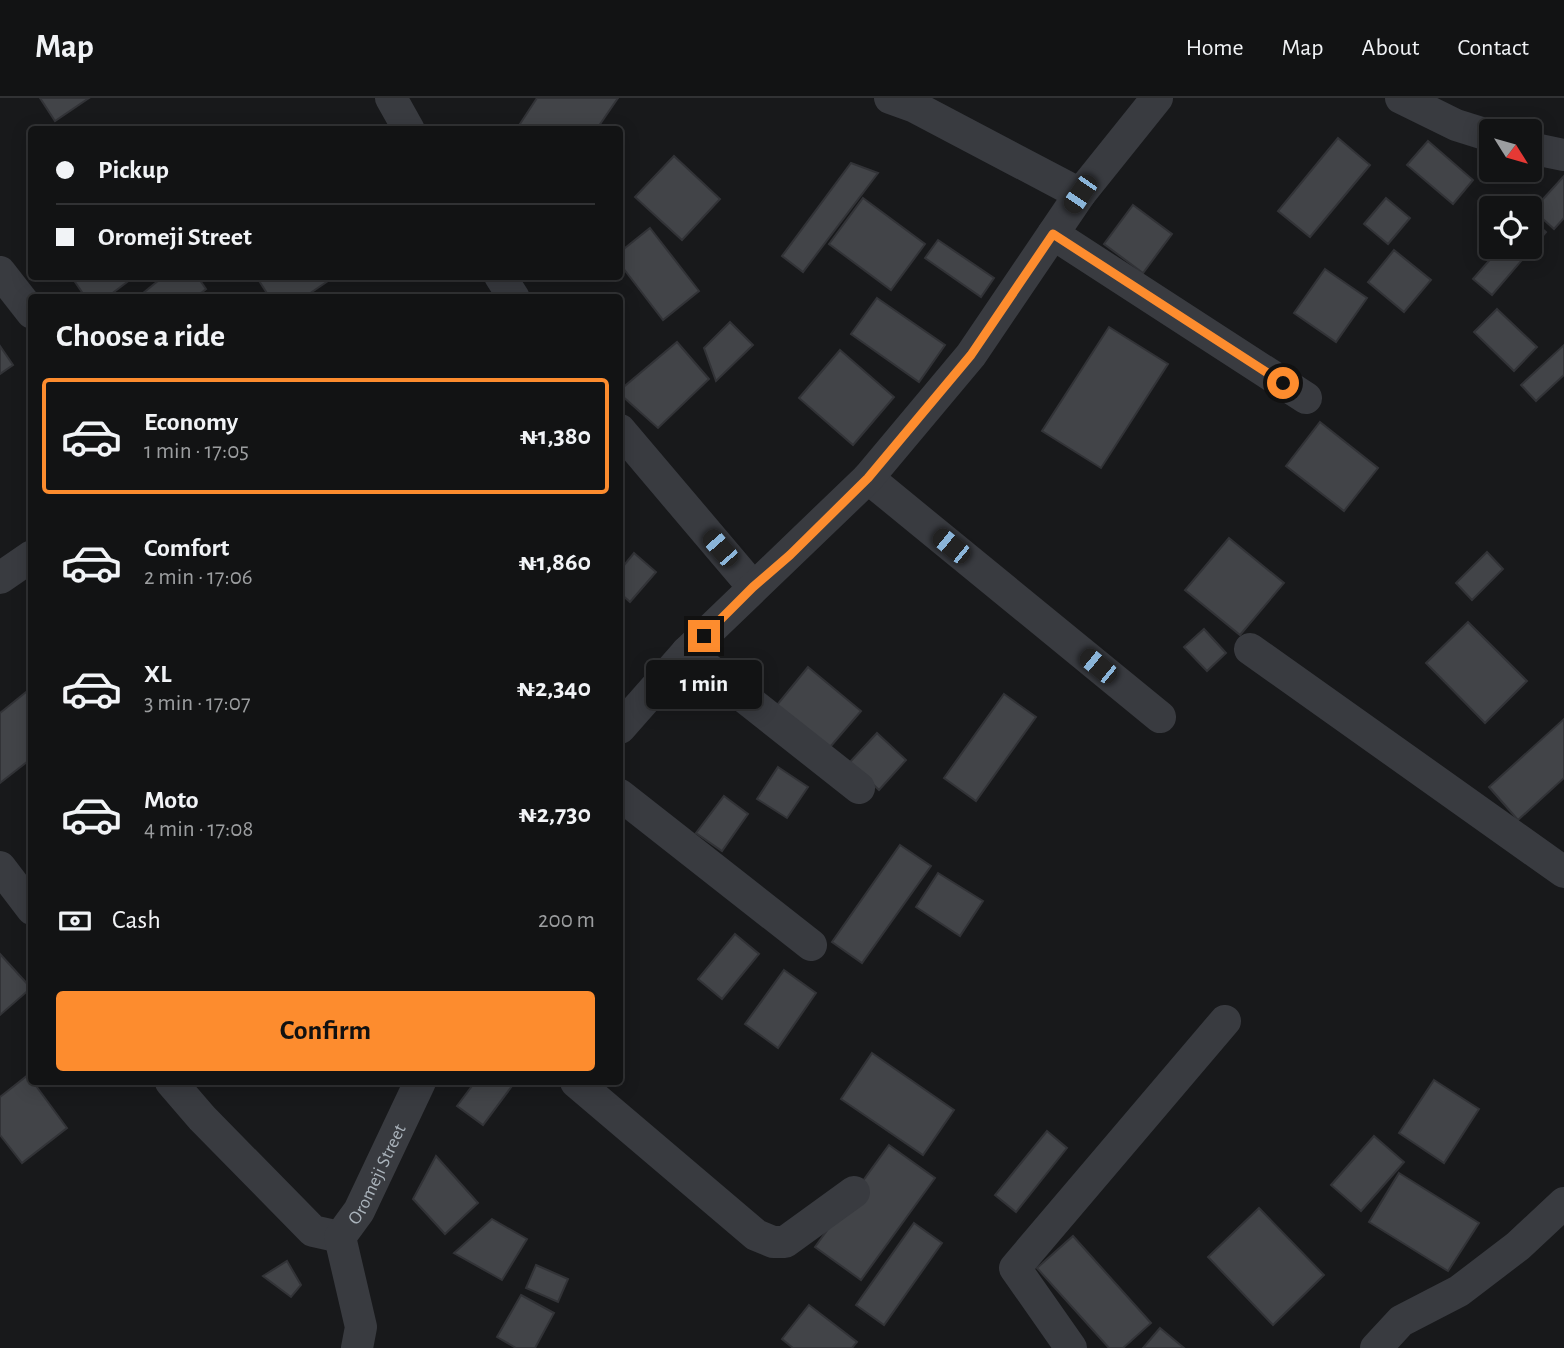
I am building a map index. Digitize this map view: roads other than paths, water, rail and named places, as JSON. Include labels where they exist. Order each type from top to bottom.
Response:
[{"type":"street","points":[[391,98],[407,126]]},
{"type":"street","points":[[890,98],[915,107],[1080,194]]},
{"type":"street","points":[[623,725],[687,652],[868,478],[971,355],[1080,194],[1157,98]]},
{"type":"street","points":[[1401,98],[1456,125],[1479,132]]},
{"type":"street","points":[[1542,150],[1564,155]]},
{"type":"street","points":[[1053,234],[1306,398]]},
{"type":"street","points":[[0,272],[28,308]]},
{"type":"street","points":[[623,434],[753,587]]},
{"type":"street","points":[[868,478],[1160,717]]},
{"type":"street","points":[[0,578],[28,559]]},
{"type":"street","points":[[1250,649],[1564,872]]},
{"type":"street","points":[[687,652],[859,788]]},
{"type":"street","points":[[623,797],[811,945]]},
{"type":"street","points":[[0,867],[28,904]]},
{"type":"street","points":[[1071,1348],[1015,1268],[1225,1021]]},
{"type":"street","points":[[174,1085],[202,1118],[313,1231],[340,1237]]},
{"type":"street","name":"Oromeji Street","points":[[357,1348],[361,1327],[340,1237],[359,1211],[419,1085]]},
{"type":"street","points":[[580,1085],[756,1235],[773,1242],[785,1242],[854,1192]]},
{"type":"street","points":[[1376,1348],[1401,1321],[1459,1291],[1518,1246],[1564,1203]]}]
